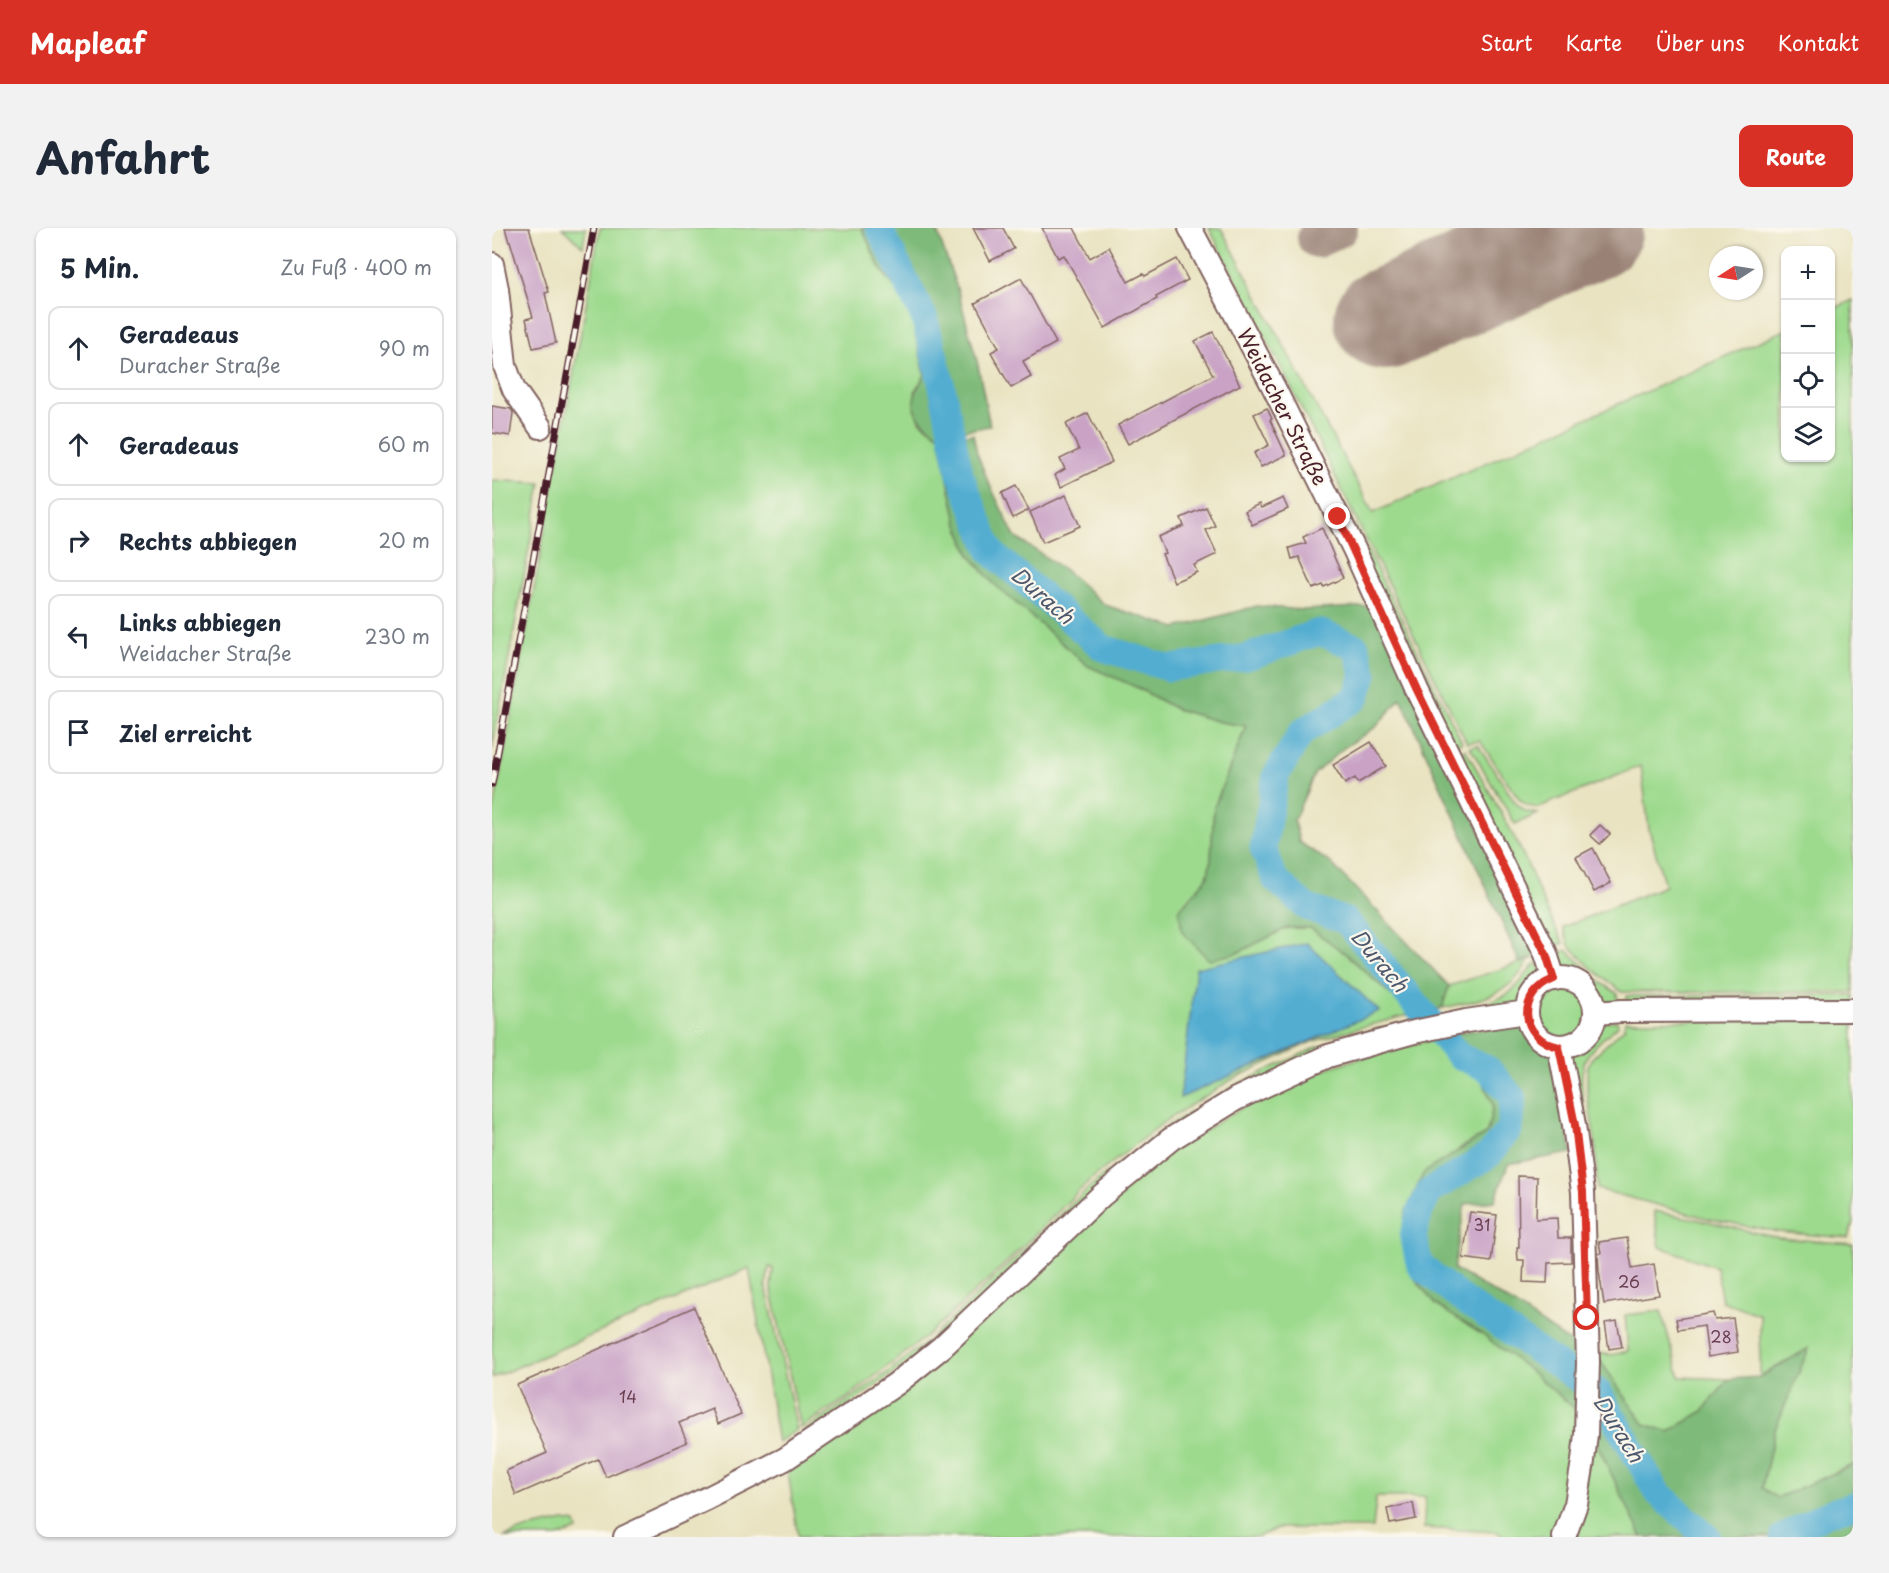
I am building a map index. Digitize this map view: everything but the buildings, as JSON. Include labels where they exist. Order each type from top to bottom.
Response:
[{"type":"street","name":"Weidacher Straße","points":[[1190,228],[1273,386],[1353,549],[1421,697],[1546,954],[1554,979]]},
{"type":"street","points":[[492,264],[497,289],[504,366],[514,390],[540,427]]},
{"type":"street","points":[[1564,978],[1583,986],[1594,1003],[1593,1024],[1588,1034],[1570,1046],[1549,1045],[1533,1032],[1528,1022],[1529,1001],[1535,991],[1543,983],[1554,979],[1564,978]]},
{"type":"street","points":[[1595,1013],[1853,1010]]},
{"type":"street","points":[[625,1537],[785,1459],[896,1384],[942,1347],[1101,1196],[1171,1139],[1236,1099],[1328,1056],[1466,1020],[1527,1012]]},
{"type":"street","points":[[1559,1047],[1575,1125],[1583,1192],[1588,1362],[1586,1434],[1576,1504],[1564,1537]]},
{"type":"green space","points":[[562,228],[586,228],[583,247]]},
{"type":"green space","points":[[600,228],[862,228],[880,268],[901,295],[913,323],[925,375],[915,391],[920,421],[939,435],[957,522],[970,555],[993,583],[1136,687],[1176,709],[1220,722],[1246,726],[1214,808],[1211,860],[1207,878],[1179,910],[1237,953],[1287,928],[1310,928],[1346,954],[1412,1014],[1311,1042],[1233,1079],[1168,1119],[1090,1180],[1009,1260],[928,1335],[847,1398],[801,1428],[771,1287],[773,1269],[769,1267],[766,1286],[797,1430],[778,1442],[749,1268],[492,1378],[492,820]]},
{"type":"green space","points":[[862,228],[936,228],[958,291],[978,365],[990,426],[939,435],[917,415],[914,409],[915,394],[925,375],[913,323],[901,295],[880,268]]},
{"type":"green space","points":[[1209,228],[1221,228],[1373,513],[1781,332],[1781,462],[1835,462],[1835,308],[1853,300],[1853,992],[1622,992],[1590,967],[1569,945],[1563,927],[1665,886],[1649,829],[1641,766],[1537,808],[1528,806],[1519,799],[1480,741],[1467,743],[1287,379]]},
{"type":"green space","points":[[973,434],[977,453],[987,479],[1015,537],[1065,570],[1105,605],[1176,628],[1257,606],[1303,610],[1375,606],[1538,956],[1520,963],[1401,698],[1376,727],[1345,747],[1315,773],[1294,820],[1299,842],[1331,863],[1449,986],[1442,1008],[1412,1014],[1346,954],[1310,928],[1287,928],[1237,953],[1209,960],[1182,932],[1179,910],[1207,878],[1211,860],[1214,808],[1246,726],[1220,722],[1176,709],[1136,687],[1088,666],[993,583],[970,555],[957,522],[940,441]]},
{"type":"green space","points":[[492,480],[541,483],[492,750]]},
{"type":"green space","points":[[1355,525],[1462,742],[1452,747],[1348,528]]},
{"type":"green space","points":[[1478,745],[1515,802],[1524,811],[1538,814],[1515,824],[1470,747]]},
{"type":"green space","points":[[1465,749],[1511,831],[1564,943],[1550,948],[1455,754]]},
{"type":"green space","points":[[1567,950],[1601,983],[1617,993],[1618,1003],[1601,1003],[1596,990],[1588,981],[1558,972],[1551,956]]},
{"type":"green space","points":[[1529,960],[1521,973],[1503,990],[1481,999],[1442,1008],[1449,986]]},
{"type":"green space","points":[[1538,962],[1542,976],[1528,988],[1520,1004],[1464,1013],[1464,1009],[1492,1001],[1511,992]]},
{"type":"green space","points":[[1561,985],[1571,987],[1580,993],[1586,1002],[1588,1012],[1586,1022],[1580,1031],[1571,1037],[1561,1039],[1551,1037],[1542,1031],[1536,1022],[1534,1012],[1536,1002],[1542,993],[1551,987]]},
{"type":"green space","points":[[1853,995],[1853,1004],[1626,1005],[1627,996]]},
{"type":"green space","points":[[1853,1019],[1853,1223],[1848,1238],[1778,1232],[1710,1219],[1597,1189],[1596,1147],[1587,1092],[1587,1069],[1591,1059],[1624,1028],[1625,1021]]},
{"type":"green space","points":[[1413,1020],[1414,1023],[1234,1093],[936,1343],[806,1436],[803,1432],[888,1372],[931,1338],[1094,1183],[1172,1123],[1236,1085],[1315,1048]]},
{"type":"green space","points":[[1617,1021],[1618,1026],[1588,1055],[1582,1074],[1593,1189],[1568,1052],[1588,1042],[1600,1022]]},
{"type":"green space","points":[[1523,1025],[1534,1042],[1551,1053],[1572,1153],[1508,1164],[1495,1201],[1465,1204],[1454,1269],[1508,1301],[1580,1349],[1580,1413],[1483,1335],[1436,1305],[1411,1274],[1402,1242],[1405,1213],[1424,1172],[1487,1133],[1493,1106],[1481,1076],[1445,1056],[1440,1037],[1468,1031]]},
{"type":"green space","points":[[1440,1037],[1445,1056],[1481,1076],[1493,1106],[1487,1133],[1459,1149],[1436,1305],[1483,1335],[1580,1413],[1579,1434],[1558,1537],[1506,1537],[1497,1532],[1424,1528],[1425,1497],[1376,1497],[1373,1528],[1278,1528],[1257,1537],[798,1537],[787,1466],[1178,1146],[1243,1107],[1333,1066]]},
{"type":"green space","points":[[1654,1211],[1779,1238],[1853,1244],[1853,1465],[1777,1498],[1762,1488],[1775,1429],[1809,1348],[1760,1377],[1760,1315],[1722,1301],[1716,1267],[1660,1247]]},
{"type":"green space","points":[[1661,1311],[1680,1377],[1729,1379],[1702,1412],[1669,1432],[1644,1424],[1594,1352],[1611,1355],[1628,1351],[1625,1315]]},
{"type":"green space","points":[[1809,1348],[1775,1429],[1762,1488],[1777,1498],[1853,1465],[1853,1537],[1642,1537],[1593,1436],[1594,1352],[1644,1424],[1669,1432],[1702,1412],[1729,1379],[1760,1377]]},
{"type":"green space","points":[[1593,1436],[1642,1537],[1571,1537]]},
{"type":"green space","points":[[564,1521],[576,1523],[578,1530],[558,1537],[503,1537],[526,1529]]},
{"type":"water","points":[[1307,943],[1379,1011],[1180,1098],[1196,968]]},
{"type":"waterway","name":"Durach","points":[[879,228],[924,317],[940,377],[960,474],[991,552],[1103,648],[1169,668],[1247,657],[1319,632],[1356,647],[1364,675],[1356,698],[1302,732],[1276,775],[1263,848],[1275,879],[1306,907],[1346,921],[1459,1056],[1488,1069],[1513,1098],[1510,1128],[1489,1155],[1430,1191],[1420,1211],[1413,1236],[1420,1266],[1466,1302],[1599,1393],[1658,1493],[1707,1537]]},
{"type":"waterway","name":"Durach","points":[[1783,1537],[1825,1514],[1853,1505]]},
{"type":"taxiway","points":[[1317,238],[1338,228]]},
{"type":"runway","points":[[1385,319],[1592,228]]},
{"type":"railway","points":[[492,784],[594,228]]},
{"type":"route","points":[[1338,517],[1417,690],[1546,954],[1554,979],[1543,983],[1535,991],[1529,1001],[1527,1012],[1528,1022],[1533,1032],[1549,1045],[1559,1047],[1575,1125],[1583,1192],[1587,1318]]}]
